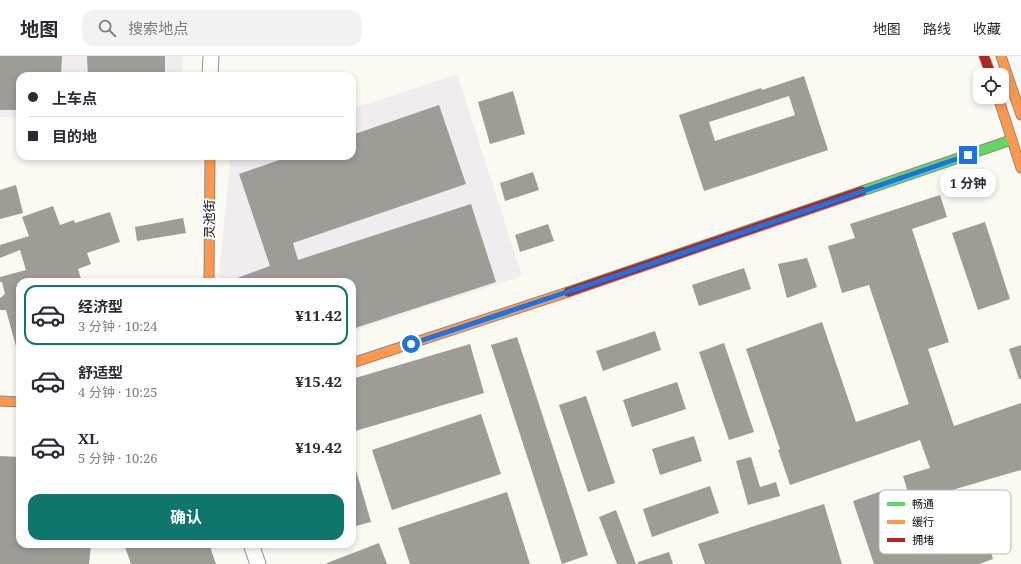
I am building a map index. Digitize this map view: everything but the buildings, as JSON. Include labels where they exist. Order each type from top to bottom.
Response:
[{"type":"street","points":[[210,56],[210,72]]},
{"type":"street","points":[[984,56],[988,68]]},
{"type":"street","points":[[1001,56],[1021,115]]},
{"type":"street","points":[[1000,104],[1021,168]]},
{"type":"street","points":[[356,362],[618,275],[1012,140]]},
{"type":"street","name":"灵池街","points":[[209,278],[210,160]]},
{"type":"street","points":[[0,401],[16,402]]},
{"type":"street","points":[[252,548],[258,564]]},
{"type":"shaded area","points":[[0,56],[183,56],[182,72],[16,72],[16,118],[0,117]]},
{"type":"shaded area","points":[[457,74],[522,276],[356,330],[356,278],[218,278],[231,160],[356,160],[356,108]]},
{"type":"traffic: fast","points":[[862,191],[1011,140]]},
{"type":"traffic: slow","points":[[1001,56],[1021,115]]},
{"type":"traffic: slow","points":[[1000,104],[1021,168]]},
{"type":"traffic: slow","points":[[209,278],[210,160]]},
{"type":"traffic: slow","points":[[356,362],[568,292]]},
{"type":"traffic: slow","points":[[0,401],[16,402]]},
{"type":"traffic: jam","points":[[984,56],[988,68]]},
{"type":"traffic: jam","points":[[568,292],[862,191]]},
{"type":"route","points":[[411,344],[968,155]]}]
